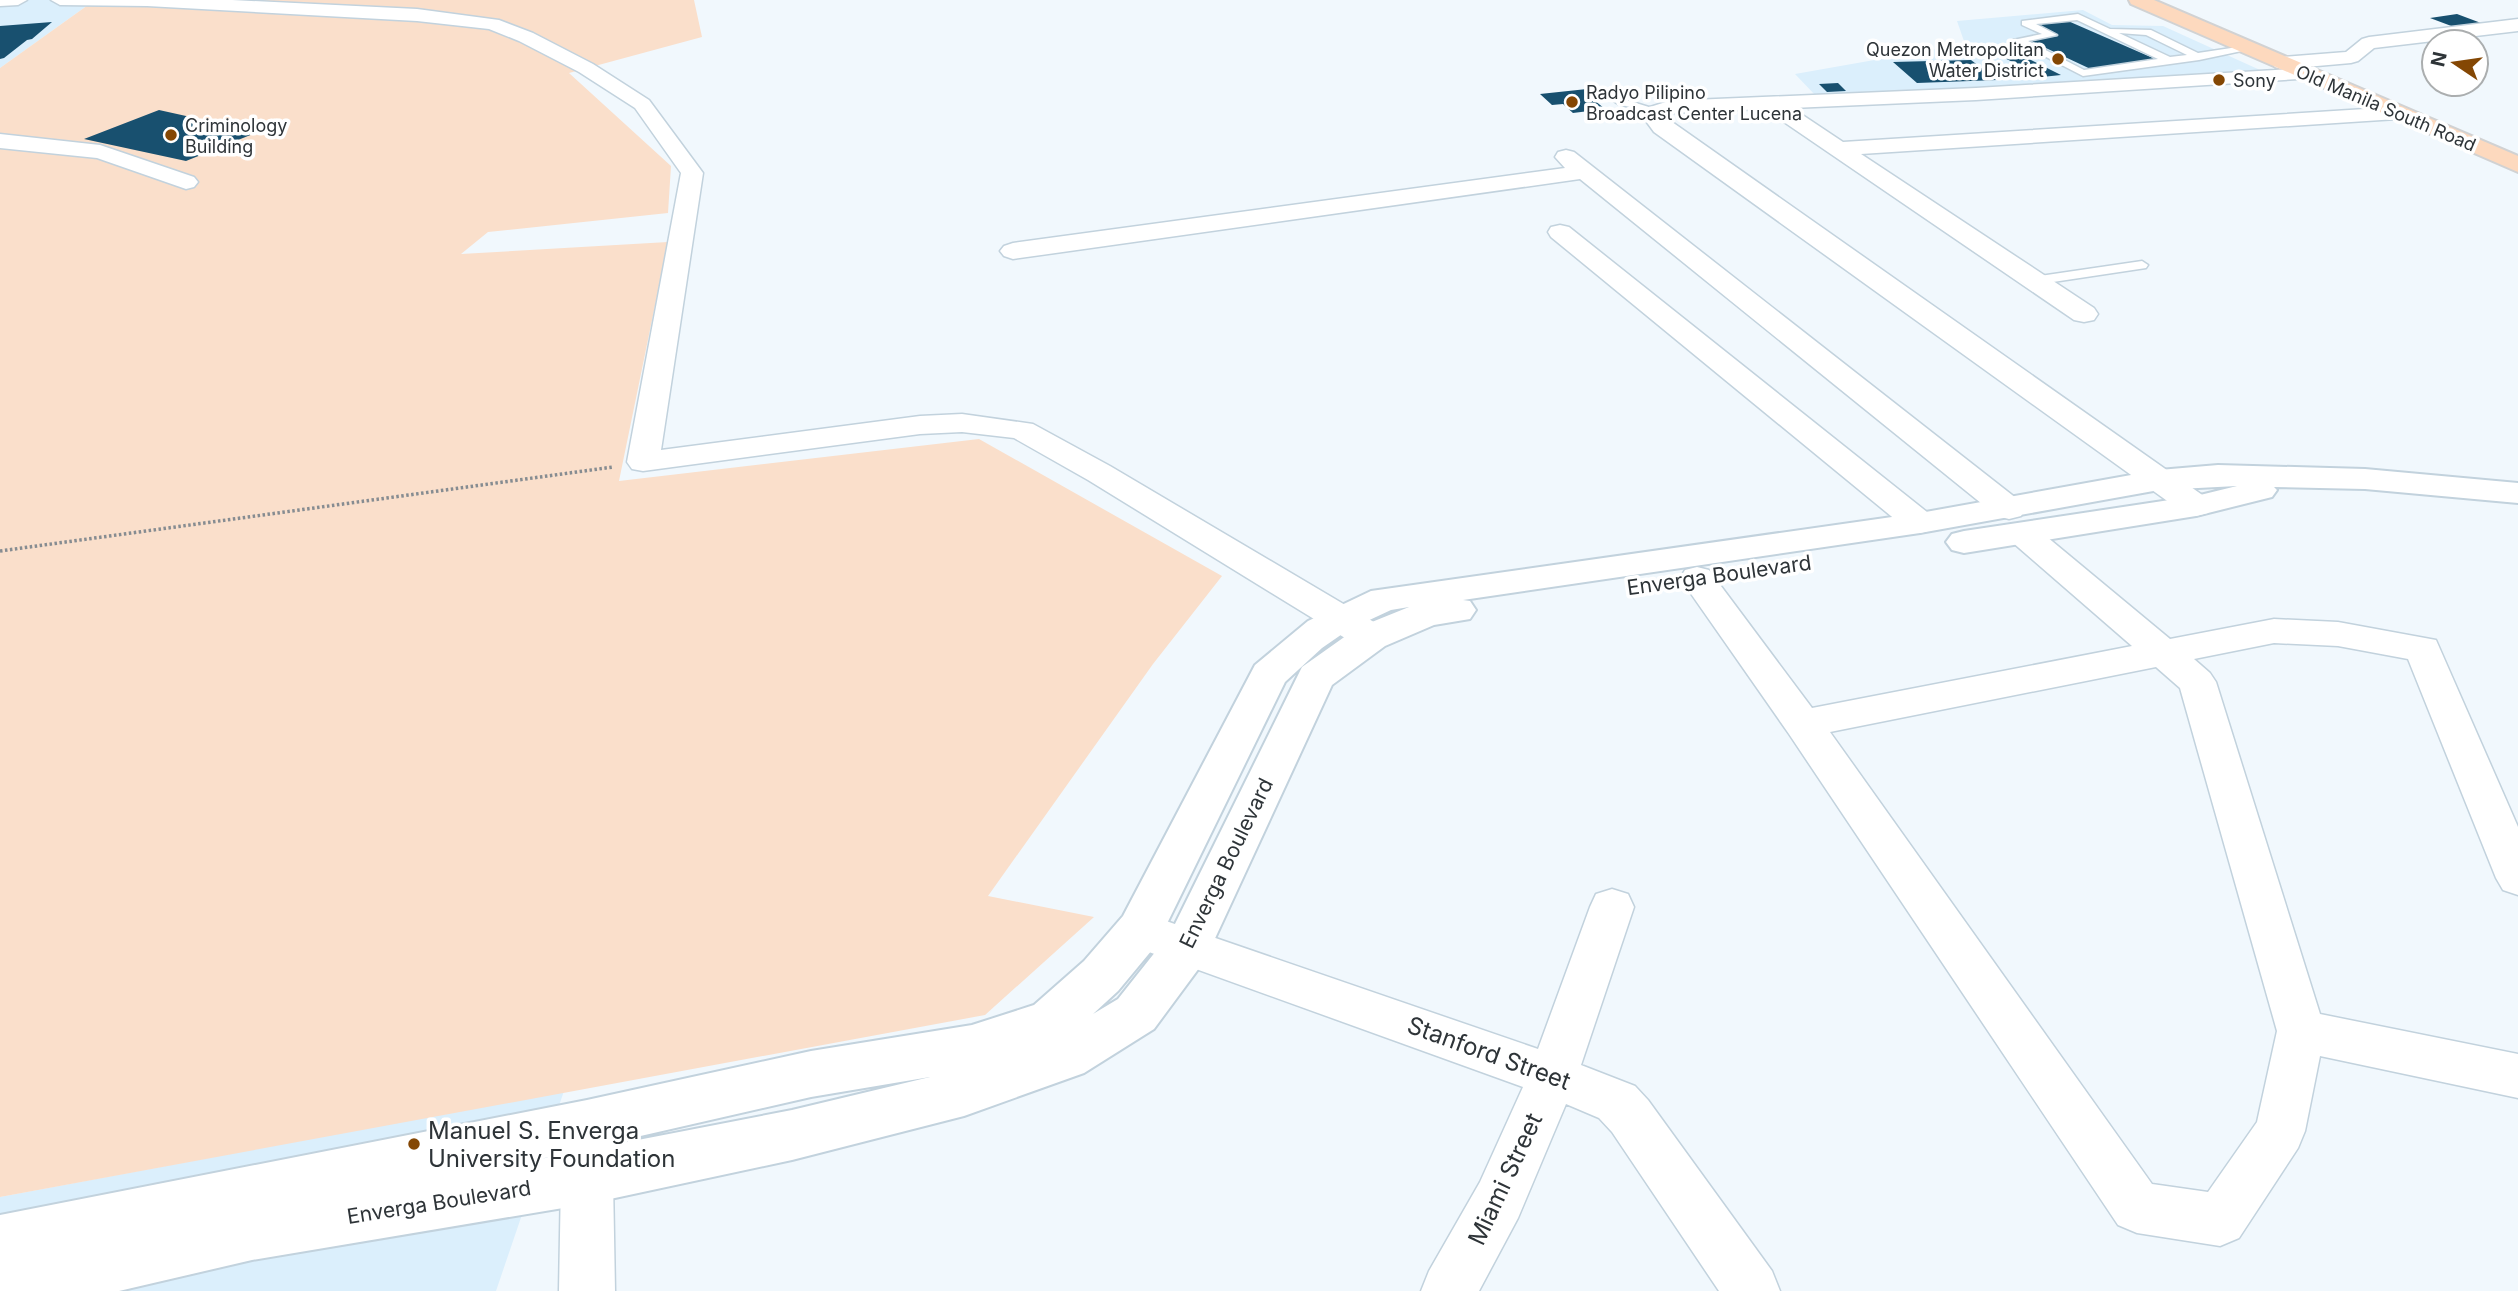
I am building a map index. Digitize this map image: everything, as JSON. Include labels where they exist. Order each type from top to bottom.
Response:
[{"type":"main road","name":"Old Manila South Road","points":[[2138,0],[2518,165]]},
{"type":"street","points":[[0,1],[18,0]]},
{"type":"street","points":[[60,0],[147,0],[416,15],[492,24],[526,37],[586,68],[642,104],[692,173],[643,463],[919,425],[962,424],[1022,430],[1100,473],[1355,627]]},
{"type":"street","points":[[2282,63],[2351,57],[2369,43],[2518,25]]},
{"type":"street","points":[[2196,506],[1662,127],[1654,117],[1657,110],[1669,107],[2307,74]]},
{"type":"street","points":[[1770,103],[2084,314]]},
{"type":"street","points":[[1836,149],[2397,113]]},
{"type":"street","points":[[0,141],[100,152],[148,166],[186,182]]},
{"type":"street","points":[[1560,151],[2016,521],[2197,682],[2301,1031],[2280,1131],[2220,1220],[2137,1207],[1803,724],[1697,578]]},
{"type":"street","points":[[1013,251],[1583,172]]},
{"type":"street","points":[[1560,232],[1920,523]]},
{"type":"street","name":"Enverga Boulevard","points":[[0,1243],[587,1125],[811,1074],[972,1047],[1050,1022],[1101,976],[1140,930],[1269,675],[1300,643],[1355,627],[1427,614],[1697,578],[2016,521],[2159,480],[2218,475],[2306,479],[2365,478],[2518,493]]},
{"type":"street","name":"Enverga Boulevard","points":[[0,1290],[252,1232],[587,1178],[792,1135],[964,1092],[1066,1057],[1136,1014],[1188,946],[1316,677],[1355,627],[1384,598],[1920,523],[2016,521],[2196,506],[2306,479]]},
{"type":"street","points":[[1803,724],[2274,632],[2338,634],[2423,649],[2518,878]]},
{"type":"street","name":"Miami Street","points":[[1449,1291],[1499,1200],[1553,1076],[1612,907]]},
{"type":"street","name":"Stanford Street","points":[[1140,930],[1553,1076],[1617,1102],[1630,1116],[1752,1291]]},
{"type":"street","points":[[2301,1031],[2518,1076]]},
{"type":"street","points":[[587,1125],[587,1291]]},
{"type":"lane","points":[[2170,61],[2078,17],[2025,23],[2052,35],[2018,40],[2083,74],[2199,57],[2251,48]]},
{"type":"lane","points":[[2105,29],[2148,32],[2199,57]]},
{"type":"lane","points":[[1608,93],[1640,108],[1657,110]]},
{"type":"lane","points":[[2033,281],[2142,265]]},
{"type":"path","points":[[0,551],[643,463]]},
{"type":"shaded area","points":[[0,0],[95,0],[0,68]]},
{"type":"shaded area","points":[[95,0],[694,0],[702,37],[569,73],[671,166],[668,213],[488,232],[461,254],[668,242],[619,481],[979,439],[1222,576],[1153,664],[988,896],[1094,917],[985,1015],[0,1197],[0,68]]},
{"type":"shaded area","name":"Quezon Metropolitan Water District","points":[[2083,10],[2112,25],[2163,26],[2271,75],[1817,97],[1795,74],[1965,44],[1957,21]]},
{"type":"shaded area","name":"Manuel S. Enverga University Foundation","points":[[564,1091],[496,1291],[0,1291],[0,1197]]},
{"type":"building","points":[[2457,14],[2481,23],[2454,27],[2430,18]]},
{"type":"building","points":[[2068,21],[2162,62],[2097,72],[2029,40],[2058,36],[2035,25]]},
{"type":"building","points":[[52,22],[32,39],[0,59],[0,26]]},
{"type":"building","points":[[2007,48],[2061,75],[2042,77],[1989,50]]},
{"type":"building","points":[[1971,60],[1997,80],[1917,83],[1893,62]]},
{"type":"building","points":[[1838,83],[1846,91],[1827,92],[1819,84]]},
{"type":"building","name":"Radyo Pilipino Broadcast Center Lucena","points":[[1587,89],[1600,99],[1594,100],[1605,109],[1573,113],[1563,104],[1552,105],[1540,94]]},
{"type":"building","name":"Criminology Building","points":[[159,110],[258,132],[186,161],[84,139]]},
{"type":"place","name":"Quezon Metropolitan Water District","points":[[2058,59]]},
{"type":"place","name":"Sony","points":[[2219,80]]},
{"type":"place","name":"Radyo Pilipino Broadcast Center Lucena","points":[[1572,102]]},
{"type":"place","name":"Criminology Building","points":[[171,135]]},
{"type":"place","name":"Manuel S. Enverga University Foundation","points":[[414,1144]]}]
